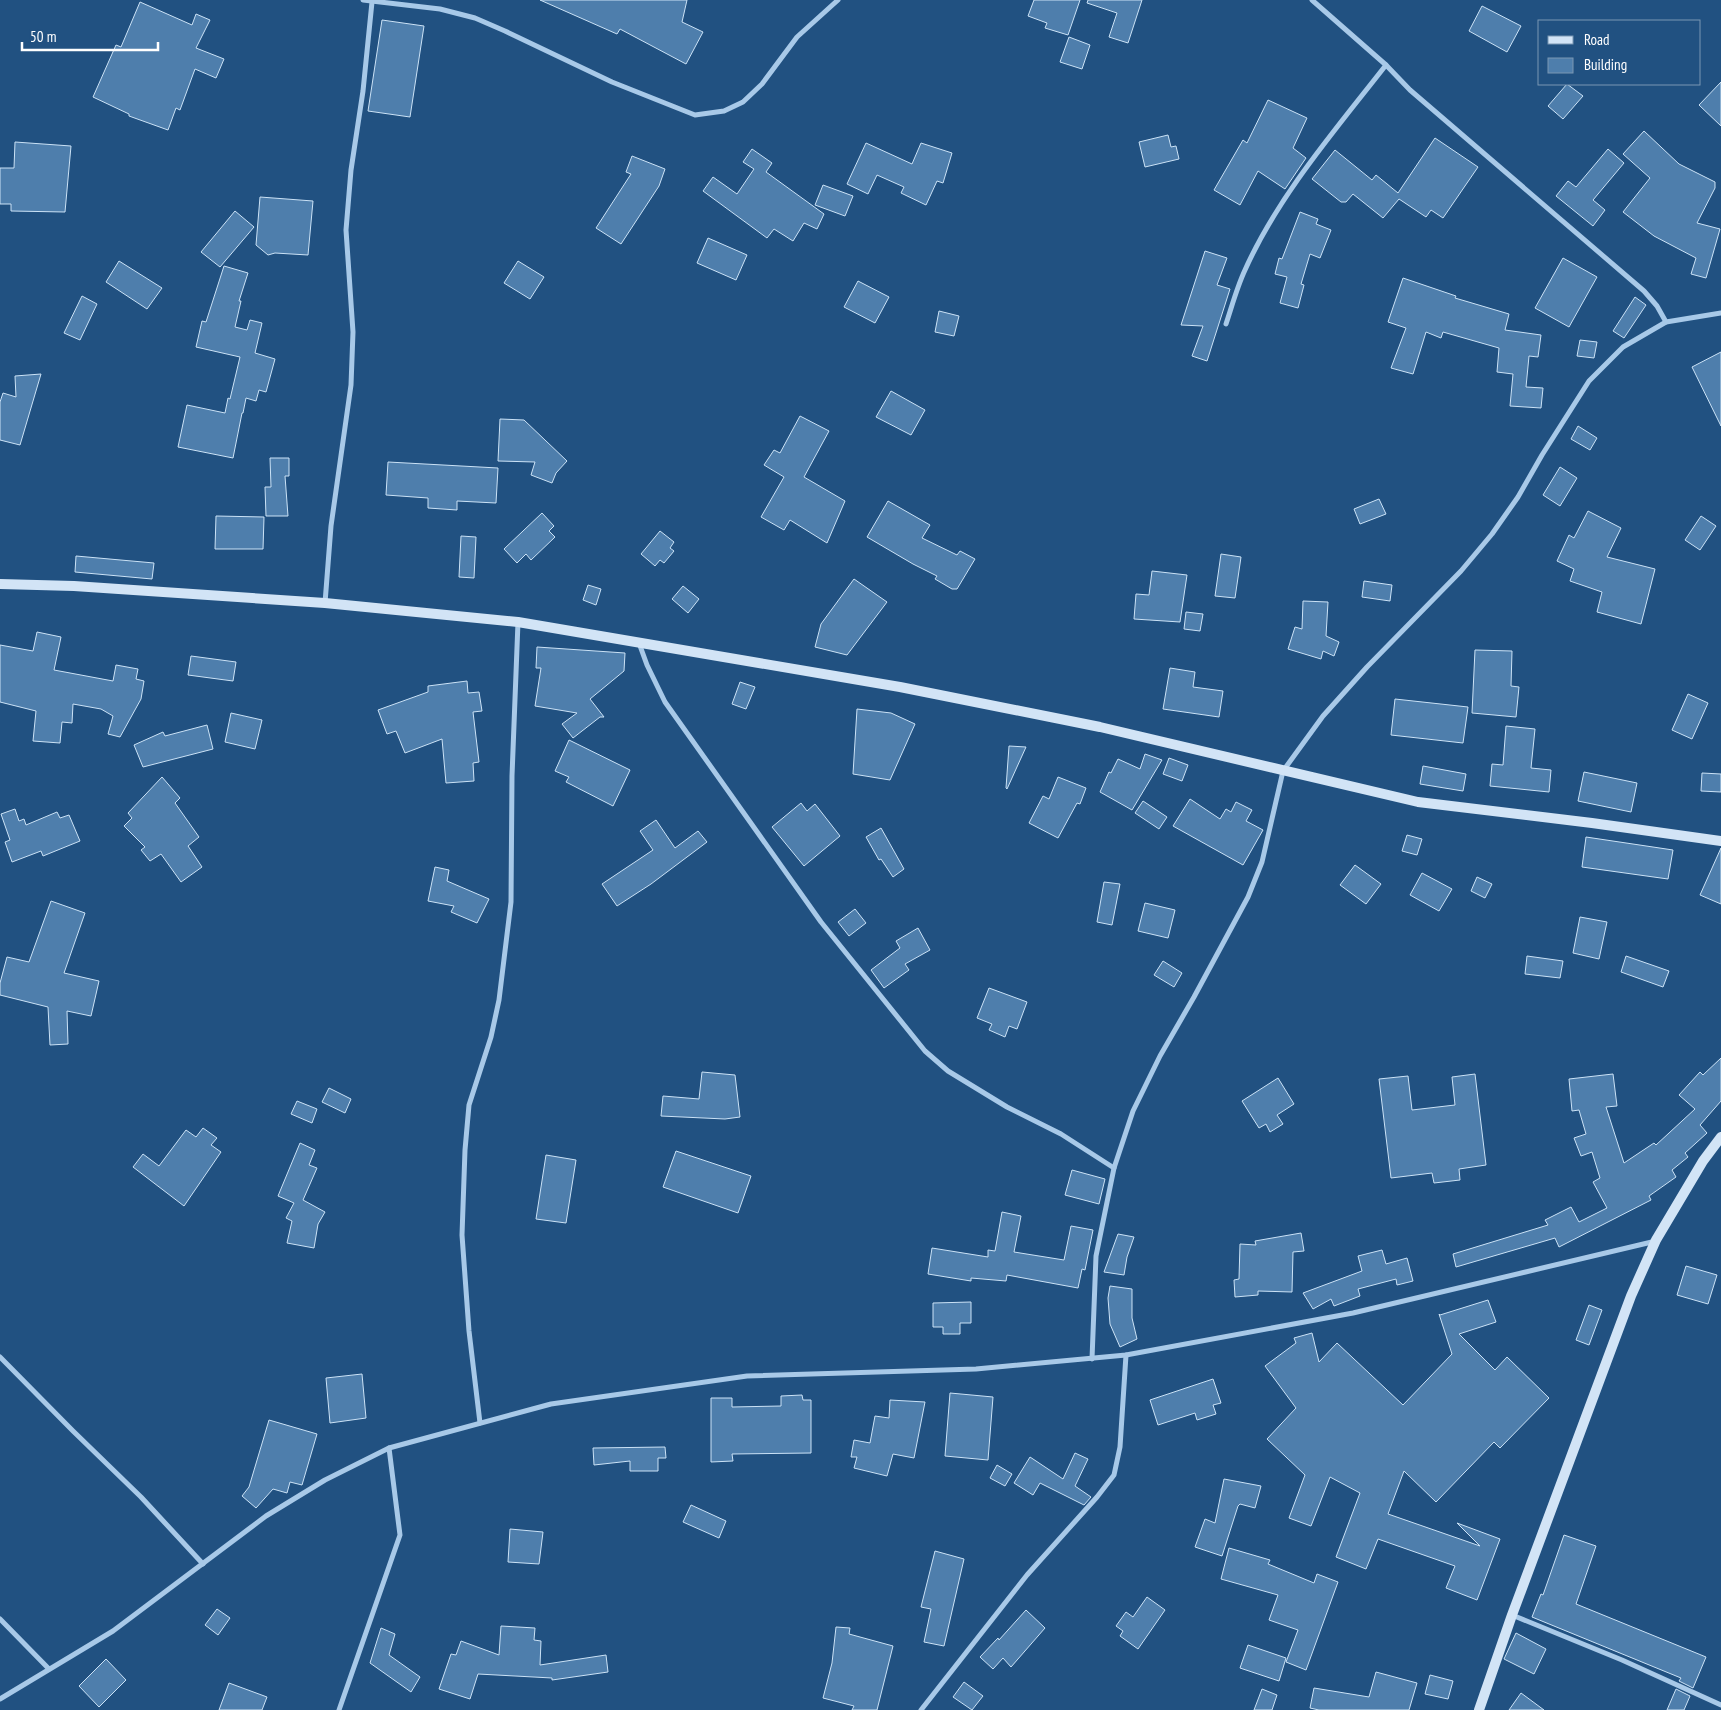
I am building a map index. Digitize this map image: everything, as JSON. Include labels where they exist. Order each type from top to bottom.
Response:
[{"type":"main road","points":[[0,584],[74,586],[325,604],[518,622],[900,687],[1100,727],[1418,802],[1721,841]]},
{"type":"main road","points":[[1479,1710],[1512,1615],[1631,1296],[1656,1240],[1703,1161],[1721,1137]]},
{"type":"street","points":[[363,0],[440,10],[475,18],[612,82],[695,115],[724,111],[743,102],[762,84],[797,37],[838,0]]},
{"type":"street","points":[[1312,0],[1386,65],[1410,90],[1644,291],[1657,306],[1666,322]]},
{"type":"street","points":[[325,604],[331,526],[351,385],[353,332],[346,230],[350,170],[363,91],[372,2]]},
{"type":"street","points":[[1226,324],[1244,271],[1261,238],[1296,182],[1386,65]]},
{"type":"street","points":[[1092,1359],[1096,1256],[1114,1168],[1133,1111],[1160,1056],[1248,897],[1262,862],[1283,771],[1324,716],[1367,667],[1461,571],[1492,534],[1518,497],[1542,454],[1590,382],[1623,347],[1666,322],[1721,313]]},
{"type":"street","points":[[480,1423],[469,1331],[462,1235],[465,1150],[469,1105],[491,1037],[499,1000],[511,902],[512,776],[518,622]]},
{"type":"street","points":[[639,643],[647,666],[666,702],[821,922],[925,1051],[948,1071],[1007,1107],[1061,1134],[1114,1168]]},
{"type":"street","points":[[0,1699],[114,1631],[266,1516],[325,1480],[389,1448],[551,1404],[746,1376],[976,1370],[1126,1355],[1353,1314],[1656,1240]]},
{"type":"street","points":[[922,1710],[1028,1574],[1097,1497],[1114,1475],[1120,1447],[1126,1355]]},
{"type":"street","points":[[0,1357],[141,1497],[203,1564]]},
{"type":"street","points":[[339,1710],[400,1535],[389,1448]]},
{"type":"street","points":[[1512,1615],[1622,1660],[1721,1706]]},
{"type":"street","points":[[0,1620],[49,1669]]},
{"type":"building","points":[[540,0],[687,0],[682,22],[703,32],[686,64],[620,29],[617,34]]},
{"type":"building","points":[[1034,0],[1080,0],[1068,35],[1045,28],[1047,23],[1028,16]]},
{"type":"building","points":[[1088,0],[1142,0],[1128,43],[1109,37],[1117,13],[1087,3]]},
{"type":"building","points":[[140,2],[192,25],[196,14],[210,20],[196,48],[224,59],[216,78],[195,69],[180,110],[176,108],[168,130],[129,116],[129,114],[93,97],[116,45],[121,47]]},
{"type":"building","points":[[1482,6],[1521,26],[1507,52],[1469,31]]},
{"type":"building","points":[[382,20],[424,26],[410,117],[368,111]]},
{"type":"building","points":[[1069,37],[1090,45],[1082,69],[1060,62]]},
{"type":"building","points":[[1721,82],[1721,126],[1699,105]]},
{"type":"building","points":[[1566,85],[1583,96],[1563,119],[1548,106]]},
{"type":"building","points":[[1268,100],[1307,118],[1293,148],[1306,158],[1285,189],[1258,171],[1240,205],[1214,190],[1243,140],[1247,143]]},
{"type":"building","points":[[1644,131],[1679,164],[1715,182],[1715,188],[1697,223],[1720,229],[1706,278],[1691,274],[1696,258],[1654,236],[1623,212],[1650,178],[1623,154]]},
{"type":"building","points":[[1168,135],[1171,147],[1176,146],[1179,159],[1145,167],[1139,142]]},
{"type":"building","points":[[1435,138],[1478,167],[1443,218],[1431,210],[1426,217],[1399,199],[1383,218],[1353,194],[1346,202],[1341,202],[1312,179],[1335,150],[1372,180],[1376,175],[1398,193]]},
{"type":"building","points":[[15,142],[71,146],[65,212],[11,211],[11,204],[0,204],[0,168],[14,168]]},
{"type":"building","points":[[866,143],[912,164],[921,143],[952,153],[943,183],[937,181],[926,205],[901,193],[904,187],[877,175],[868,194],[847,184]]},
{"type":"building","points":[[752,149],[772,163],[766,172],[824,214],[817,229],[804,223],[793,241],[774,229],[767,238],[703,191],[713,177],[737,194],[754,169],[743,162]]},
{"type":"building","points":[[1608,149],[1624,163],[1593,200],[1605,210],[1593,226],[1556,196],[1568,181],[1576,187]]},
{"type":"building","points":[[632,156],[665,169],[659,186],[621,244],[596,228],[631,174],[626,172]]},
{"type":"building","points":[[823,185],[853,196],[845,216],[815,205]]},
{"type":"building","points":[[260,197],[313,201],[308,255],[275,253],[268,255],[256,245]]},
{"type":"building","points":[[235,211],[254,227],[220,267],[201,252]]},
{"type":"building","points":[[1300,212],[1318,219],[1316,224],[1331,230],[1320,258],[1310,254],[1301,284],[1304,285],[1298,308],[1280,303],[1287,277],[1275,274],[1279,258],[1282,259]]},
{"type":"building","points":[[708,238],[747,255],[736,280],[697,263]]},
{"type":"building","points":[[1205,251],[1227,258],[1217,285],[1230,289],[1207,361],[1192,356],[1203,326],[1181,325]]},
{"type":"building","points":[[1563,258],[1597,277],[1569,327],[1535,308]]},
{"type":"building","points":[[119,261],[162,288],[147,309],[106,282]]},
{"type":"building","points":[[518,261],[544,277],[530,299],[504,283]]},
{"type":"building","points":[[224,266],[248,273],[239,301],[241,301],[235,327],[247,330],[250,320],[262,323],[255,353],[275,359],[266,392],[259,390],[256,401],[246,398],[233,458],[178,447],[187,405],[225,413],[228,398],[230,399],[240,357],[196,347],[202,321],[206,322]]},
{"type":"building","points":[[1403,278],[1456,296],[1455,298],[1509,314],[1505,330],[1541,335],[1538,357],[1529,356],[1526,387],[1543,388],[1541,408],[1510,406],[1513,374],[1497,372],[1499,348],[1443,332],[1441,338],[1426,332],[1413,374],[1391,368],[1406,328],[1388,322]]},
{"type":"building","points":[[858,281],[889,297],[875,323],[844,307]]},
{"type":"building","points":[[82,296],[97,304],[80,340],[64,333]]},
{"type":"building","points":[[1635,297],[1646,305],[1624,338],[1613,331]]},
{"type":"building","points":[[939,311],[959,316],[954,336],[935,332]]},
{"type":"building","points":[[1580,340],[1597,342],[1594,358],[1577,356]]},
{"type":"building","points":[[1721,352],[1721,426],[1692,367]]},
{"type":"building","points":[[41,374],[20,445],[0,440],[0,402],[3,393],[16,397],[15,376]]},
{"type":"building","points":[[891,391],[925,410],[911,435],[876,417]]},
{"type":"building","points":[[800,416],[829,431],[804,477],[845,501],[827,543],[790,520],[784,530],[761,517],[784,477],[764,465],[774,450],[780,453]]},
{"type":"building","points":[[500,419],[524,420],[567,461],[556,473],[552,483],[531,475],[535,462],[498,461]]},
{"type":"building","points":[[1578,426],[1597,438],[1590,450],[1571,439]]},
{"type":"building","points":[[270,458],[289,458],[289,476],[285,476],[288,516],[266,516],[265,487],[271,487]]},
{"type":"building","points":[[388,462],[498,468],[496,503],[457,501],[457,510],[428,508],[428,498],[386,495]]},
{"type":"building","points":[[1560,467],[1577,478],[1560,506],[1543,495]]},
{"type":"building","points":[[1379,499],[1386,514],[1360,524],[1354,509]]},
{"type":"building","points":[[888,501],[930,525],[922,538],[957,555],[960,551],[975,559],[957,589],[952,589],[935,579],[937,576],[867,537]]},
{"type":"building","points":[[1588,511],[1621,528],[1607,557],[1655,569],[1641,624],[1597,612],[1602,592],[1570,581],[1574,569],[1557,561],[1569,535],[1574,538]]},
{"type":"building","points":[[542,513],[554,526],[549,531],[555,537],[531,560],[526,554],[517,563],[504,549]]},
{"type":"building","points":[[216,516],[264,517],[263,549],[215,549]]},
{"type":"building","points":[[1701,516],[1716,526],[1700,550],[1685,540]]},
{"type":"building","points":[[660,531],[674,542],[670,548],[674,551],[664,563],[660,560],[655,566],[641,554]]},
{"type":"building","points":[[461,536],[476,537],[474,578],[459,577]]},
{"type":"building","points":[[1221,554],[1241,557],[1235,598],[1215,596]]},
{"type":"building","points":[[76,556],[154,563],[152,579],[75,572]]},
{"type":"building","points":[[1152,571],[1187,575],[1180,622],[1134,619],[1136,594],[1149,595]]},
{"type":"building","points":[[854,579],[887,602],[847,655],[815,647],[821,624]]},
{"type":"building","points":[[1364,581],[1392,585],[1390,601],[1362,597]]},
{"type":"building","points":[[588,585],[601,589],[596,605],[583,600]]},
{"type":"building","points":[[683,586],[699,599],[688,613],[672,599]]},
{"type":"building","points":[[1303,601],[1328,602],[1326,636],[1339,642],[1334,656],[1323,651],[1321,659],[1288,649],[1295,627],[1302,629]]},
{"type":"building","points":[[1186,612],[1203,614],[1200,631],[1184,629]]},
{"type":"building","points":[[37,632],[61,637],[54,670],[113,681],[116,665],[138,669],[136,679],[144,681],[141,699],[120,737],[108,734],[113,716],[101,709],[73,704],[72,723],[62,722],[60,743],[33,741],[36,711],[0,702],[0,645],[33,651]]},
{"type":"building","points":[[537,647],[625,653],[624,671],[590,699],[604,717],[600,717],[573,738],[562,724],[577,713],[535,706],[541,668],[536,668]]},
{"type":"building","points":[[1475,650],[1512,651],[1511,686],[1519,687],[1516,717],[1472,713]]},
{"type":"building","points":[[191,656],[236,662],[233,681],[188,675]]},
{"type":"building","points":[[1170,668],[1195,672],[1193,687],[1223,691],[1219,717],[1163,709]]},
{"type":"building","points":[[467,681],[468,693],[479,692],[482,711],[473,712],[479,762],[473,763],[474,781],[446,783],[442,739],[405,753],[396,731],[387,734],[378,710],[428,692],[428,686]]},
{"type":"building","points":[[740,682],[755,687],[746,709],[732,704]]},
{"type":"building","points":[[1688,694],[1708,703],[1692,739],[1672,730]]},
{"type":"building","points":[[1395,699],[1468,707],[1463,743],[1391,735]]},
{"type":"building","points":[[857,709],[891,713],[915,724],[890,780],[853,774]]},
{"type":"building","points":[[231,713],[262,720],[255,749],[225,742]]},
{"type":"building","points":[[207,725],[213,749],[143,767],[134,745],[163,732],[165,736]]},
{"type":"building","points":[[1506,726],[1535,729],[1531,768],[1551,770],[1549,792],[1490,786],[1492,764],[1503,765]]},
{"type":"building","points":[[569,740],[630,770],[613,806],[566,782],[569,777],[555,771]]},
{"type":"building","points":[[1009,746],[1026,747],[1007,789],[1006,788]]},
{"type":"building","points":[[1145,754],[1162,760],[1132,810],[1100,792],[1109,772],[1111,773],[1118,759],[1140,769]]},
{"type":"building","points":[[1169,758],[1188,765],[1182,781],[1163,774]]},
{"type":"building","points":[[1423,766],[1466,774],[1463,791],[1420,784]]},
{"type":"building","points":[[1584,772],[1637,783],[1631,812],[1578,801]]},
{"type":"building","points":[[1702,773],[1721,774],[1721,792],[1701,791]]},
{"type":"building","points":[[162,777],[180,798],[175,803],[199,837],[188,846],[202,867],[181,882],[161,854],[150,861],[141,850],[145,847],[124,826],[132,818],[128,813]]},
{"type":"building","points":[[1058,777],[1086,788],[1080,804],[1077,803],[1058,838],[1029,823],[1043,796],[1049,799]]},
{"type":"building","points":[[1190,799],[1220,819],[1226,809],[1231,812],[1236,802],[1252,810],[1246,821],[1263,830],[1243,865],[1173,826]]},
{"type":"building","points":[[1143,801],[1167,817],[1159,829],[1135,813]]},
{"type":"building","points":[[801,803],[807,811],[815,804],[840,836],[804,866],[772,827]]},
{"type":"building","points":[[15,809],[19,821],[24,819],[26,825],[57,812],[60,818],[69,815],[80,841],[43,856],[41,851],[12,862],[5,842],[10,840],[1,814]]},
{"type":"building","points":[[656,820],[675,848],[698,831],[707,842],[651,884],[617,906],[602,884],[653,850],[640,831]]},
{"type":"building","points":[[881,828],[904,869],[893,877],[881,859],[879,860],[866,837]]},
{"type":"building","points":[[1407,835],[1422,839],[1417,855],[1402,851]]},
{"type":"building","points":[[1586,837],[1673,850],[1668,879],[1582,867]]},
{"type":"building","points":[[1721,848],[1721,904],[1700,895]]},
{"type":"building","points":[[1355,865],[1381,884],[1366,904],[1340,885]]},
{"type":"building","points":[[435,867],[449,870],[447,881],[489,899],[477,923],[451,912],[454,906],[428,901]]},
{"type":"building","points":[[1422,873],[1452,889],[1439,911],[1410,895]]},
{"type":"building","points":[[1477,877],[1492,884],[1485,898],[1471,891]]},
{"type":"building","points":[[1104,882],[1120,884],[1112,925],[1097,922]]},
{"type":"building","points":[[51,901],[85,913],[64,973],[99,981],[91,1016],[67,1011],[68,1044],[50,1045],[48,1007],[0,995],[0,983],[7,957],[29,962]]},
{"type":"building","points":[[1145,903],[1175,910],[1168,938],[1138,931]]},
{"type":"building","points":[[855,909],[866,923],[849,936],[838,922]]},
{"type":"building","points":[[1580,917],[1607,922],[1599,959],[1573,953]]},
{"type":"building","points":[[918,928],[930,950],[905,964],[909,970],[884,988],[871,970],[900,948],[896,941]]},
{"type":"building","points":[[1527,956],[1563,961],[1560,978],[1525,974]]},
{"type":"building","points":[[1626,956],[1669,971],[1663,987],[1621,972]]},
{"type":"building","points":[[1163,961],[1182,973],[1174,987],[1154,975]]},
{"type":"building","points":[[989,988],[1027,1002],[1017,1029],[1009,1026],[1005,1037],[989,1030],[992,1024],[977,1018]]},
{"type":"building","points":[[1721,1058],[1721,1101],[1700,1125],[1707,1133],[1685,1153],[1688,1157],[1672,1170],[1676,1177],[1649,1196],[1651,1200],[1559,1247],[1555,1238],[1456,1267],[1453,1254],[1548,1225],[1545,1220],[1571,1207],[1579,1222],[1607,1208],[1593,1182],[1600,1178],[1592,1152],[1581,1156],[1574,1138],[1586,1134],[1579,1110],[1572,1111],[1569,1079],[1613,1074],[1617,1106],[1606,1107],[1624,1163],[1654,1143],[1656,1145],[1695,1109],[1679,1095],[1700,1072],[1703,1075]]},
{"type":"building","points":[[702,1072],[735,1075],[740,1117],[725,1119],[661,1116],[663,1096],[699,1099]]},
{"type":"building","points":[[1475,1074],[1486,1165],[1459,1169],[1460,1180],[1434,1183],[1432,1173],[1391,1178],[1379,1079],[1408,1076],[1412,1110],[1455,1105],[1452,1077]]},
{"type":"building","points":[[1278,1078],[1294,1104],[1277,1115],[1283,1124],[1270,1132],[1266,1124],[1259,1128],[1242,1101]]},
{"type":"building","points":[[329,1088],[351,1099],[345,1113],[322,1102]]},
{"type":"building","points":[[297,1101],[317,1109],[312,1123],[291,1114]]},
{"type":"building","points":[[203,1128],[217,1138],[211,1145],[221,1152],[184,1206],[133,1167],[143,1154],[159,1166],[186,1130],[196,1137]]},
{"type":"building","points":[[300,1143],[315,1150],[309,1165],[317,1168],[303,1200],[325,1212],[318,1224],[314,1248],[287,1243],[292,1221],[286,1218],[294,1203],[278,1196]]},
{"type":"building","points":[[676,1151],[751,1176],[738,1213],[663,1187]]},
{"type":"building","points":[[546,1155],[576,1160],[566,1223],[536,1219]]},
{"type":"building","points":[[1072,1170],[1105,1179],[1099,1204],[1065,1195]]},
{"type":"building","points":[[1002,1212],[1021,1216],[1014,1252],[1064,1260],[1071,1226],[1093,1230],[1085,1270],[1082,1269],[1078,1288],[1007,1275],[1006,1281],[971,1278],[971,1281],[928,1274],[932,1248],[988,1257],[988,1250],[995,1251]]},
{"type":"building","points":[[1301,1233],[1304,1251],[1293,1252],[1292,1292],[1258,1291],[1258,1295],[1235,1297],[1234,1280],[1239,1279],[1240,1244],[1256,1245],[1255,1241]]},
{"type":"building","points":[[1118,1234],[1134,1237],[1127,1257],[1124,1275],[1104,1272]]},
{"type":"building","points":[[1382,1250],[1386,1264],[1407,1258],[1413,1281],[1397,1285],[1396,1279],[1358,1289],[1360,1296],[1334,1306],[1331,1299],[1313,1309],[1303,1293],[1362,1271],[1358,1256]]},
{"type":"building","points":[[1686,1266],[1717,1275],[1708,1304],[1677,1295]]},
{"type":"building","points":[[1110,1286],[1132,1289],[1132,1318],[1137,1339],[1120,1347],[1110,1324],[1108,1298]]},
{"type":"building","points":[[1488,1300],[1496,1322],[1459,1334],[1495,1370],[1507,1357],[1549,1398],[1500,1448],[1494,1442],[1436,1502],[1404,1471],[1388,1514],[1480,1546],[1457,1523],[1500,1539],[1477,1600],[1446,1588],[1455,1566],[1378,1539],[1366,1569],[1336,1557],[1360,1493],[1330,1477],[1311,1526],[1289,1518],[1305,1475],[1267,1439],[1296,1408],[1265,1366],[1296,1343],[1294,1338],[1312,1333],[1319,1362],[1337,1343],[1403,1405],[1452,1354],[1439,1314]]},
{"type":"building","points":[[971,1302],[971,1323],[960,1323],[960,1334],[943,1334],[943,1327],[933,1327],[933,1303]]},
{"type":"building","points":[[1589,1305],[1602,1310],[1589,1345],[1576,1340]]},
{"type":"building","points":[[362,1374],[366,1418],[330,1423],[326,1378]]},
{"type":"building","points":[[1213,1379],[1221,1403],[1213,1405],[1216,1414],[1197,1420],[1195,1413],[1158,1425],[1150,1400]]},
{"type":"building","points":[[950,1393],[993,1397],[988,1460],[945,1456]]},
{"type":"building","points":[[802,1395],[803,1400],[811,1400],[811,1453],[732,1454],[733,1461],[711,1462],[711,1398],[732,1398],[732,1407],[781,1406],[781,1396]]},
{"type":"building","points":[[890,1400],[925,1402],[914,1458],[893,1454],[887,1476],[854,1468],[857,1457],[851,1457],[854,1440],[870,1443],[875,1416],[889,1418]]},
{"type":"building","points":[[269,1420],[317,1434],[302,1485],[290,1482],[287,1493],[273,1489],[256,1508],[242,1496],[249,1487]]},
{"type":"building","points":[[665,1447],[666,1458],[658,1458],[658,1471],[630,1471],[630,1461],[594,1465],[593,1448]]},
{"type":"building","points":[[1075,1453],[1088,1459],[1075,1486],[1091,1497],[1084,1505],[1040,1483],[1033,1495],[1014,1483],[1030,1457],[1063,1479]]},
{"type":"building","points":[[997,1465],[1012,1474],[1005,1486],[990,1478]]},
{"type":"building","points":[[1224,1479],[1261,1486],[1255,1508],[1240,1504],[1238,1506],[1222,1556],[1195,1547],[1205,1519],[1215,1523]]},
{"type":"building","points":[[691,1505],[726,1521],[719,1538],[683,1522]]},
{"type":"building","points":[[510,1529],[543,1532],[539,1564],[508,1562]]},
{"type":"building","points":[[1564,1535],[1596,1546],[1576,1604],[1706,1657],[1693,1688],[1679,1681],[1681,1678],[1532,1617],[1541,1594],[1543,1595]]},
{"type":"building","points":[[1229,1548],[1270,1560],[1268,1564],[1314,1583],[1317,1574],[1338,1582],[1306,1670],[1286,1662],[1298,1630],[1269,1620],[1278,1595],[1221,1579]]},
{"type":"building","points":[[935,1551],[964,1559],[944,1646],[924,1642],[931,1609],[921,1607]]},
{"type":"building","points":[[1147,1597],[1165,1610],[1138,1649],[1120,1636],[1123,1631],[1116,1626],[1126,1612],[1133,1617]]},
{"type":"building","points":[[217,1609],[230,1618],[218,1635],[205,1625]]},
{"type":"building","points":[[1026,1610],[1045,1628],[1011,1667],[1003,1658],[993,1669],[980,1657],[998,1638],[999,1640]]},
{"type":"building","points":[[501,1626],[535,1628],[534,1640],[541,1641],[540,1665],[606,1655],[608,1672],[552,1680],[552,1678],[478,1674],[470,1699],[439,1689],[451,1654],[456,1655],[461,1641],[499,1655]]},
{"type":"building","points":[[836,1627],[850,1628],[849,1634],[893,1646],[877,1710],[852,1710],[854,1706],[823,1698],[832,1663]]},
{"type":"building","points":[[381,1628],[395,1634],[389,1655],[420,1677],[411,1692],[370,1663]]},
{"type":"building","points":[[1516,1633],[1546,1649],[1534,1674],[1504,1659]]},
{"type":"building","points":[[1248,1645],[1286,1658],[1279,1681],[1240,1668]]},
{"type":"building","points":[[106,1659],[126,1680],[99,1707],[79,1686]]},
{"type":"building","points":[[1376,1672],[1417,1683],[1409,1710],[1319,1710],[1310,1708],[1314,1688],[1369,1697]]},
{"type":"building","points":[[1430,1675],[1453,1681],[1448,1699],[1425,1694]]},
{"type":"building","points":[[964,1682],[983,1696],[972,1710],[953,1697]]},
{"type":"building","points":[[229,1683],[267,1697],[262,1710],[219,1710]]},
{"type":"building","points":[[1262,1689],[1277,1695],[1272,1710],[1254,1710]]},
{"type":"building","points":[[1676,1689],[1690,1696],[1684,1710],[1667,1710]]},
{"type":"building","points":[[1521,1693],[1544,1710],[1509,1710]]}]
